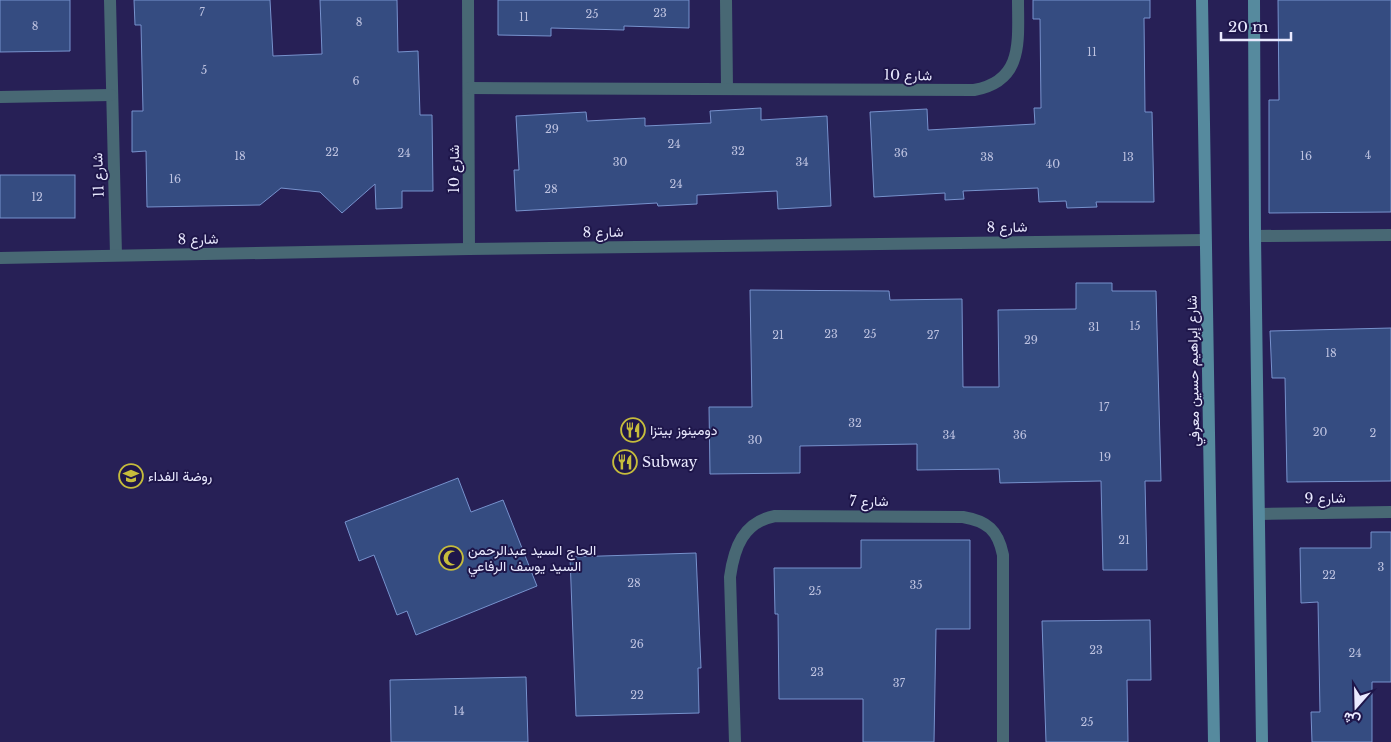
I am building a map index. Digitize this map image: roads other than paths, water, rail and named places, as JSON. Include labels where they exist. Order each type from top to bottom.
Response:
[{"type":"street","name":"شارع 11","points":[[110,0],[116,255]]},
{"type":"street","name":"شارع 10","points":[[468,0],[469,249]]},
{"type":"street","points":[[726,0],[726,88]]},
{"type":"street","name":"شارع 10","points":[[469,88],[726,88],[956,91],[989,87],[1004,77],[1012,64],[1018,36],[1018,0]]},
{"type":"street","name":"شارع إبراهيم حسين معرفي","points":[[1202,0],[1214,742]]},
{"type":"street","points":[[1254,0],[1254,236],[1262,742]]},
{"type":"street","points":[[0,97],[111,95]]},
{"type":"street","points":[[1254,236],[1391,235]]},
{"type":"street","name":"شارع 8","points":[[0,258],[469,249],[1206,240]]},
{"type":"street","name":"شارع 9","points":[[1258,514],[1391,512]]},
{"type":"street","name":"شارع 7","points":[[735,742],[730,577],[733,558],[736,547],[748,529],[764,518],[775,516],[963,517],[974,519],[991,528],[998,536],[1003,555],[1003,742]]},
{"type":"place","name":"دومينوز بيتزا","points":[[633,430]]},
{"type":"place","name":"Subway","points":[[625,462]]},
{"type":"place","name":"روضة الفداء","points":[[131,476]]},
{"type":"place","name":"الحاج السيد عبدالرحمن السيد يوسف الرفاعي","points":[[451,558]]}]
